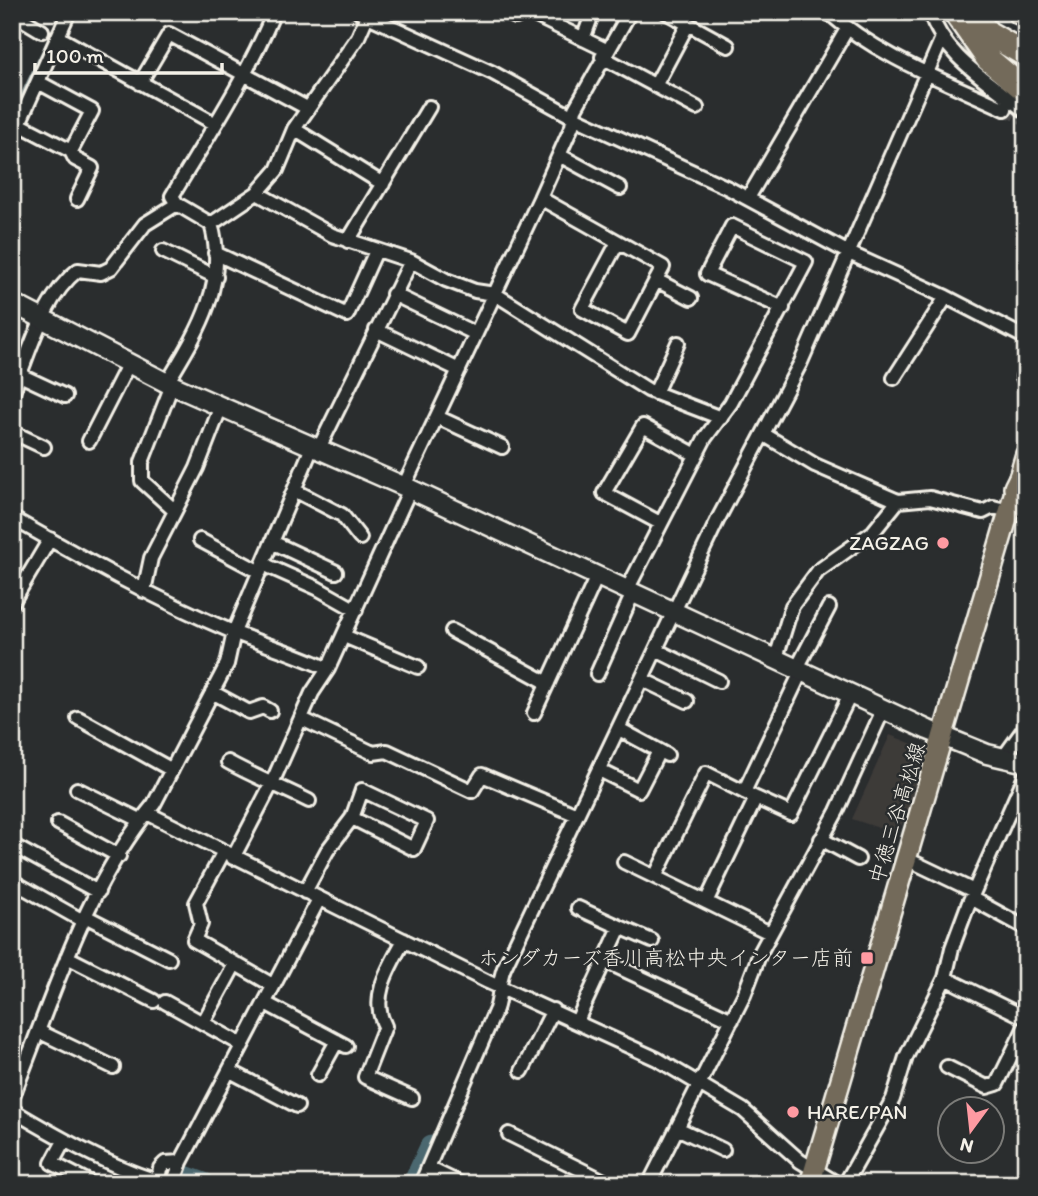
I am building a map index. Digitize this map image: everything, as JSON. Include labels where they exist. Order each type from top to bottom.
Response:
[{"type":"highway","points":[[956,12],[973,42],[1002,72],[1026,91]]},
{"type":"highway","points":[[971,12],[988,33],[1026,55]]},
{"type":"highway","points":[[1019,12],[1026,15]]},
{"type":"highway","points":[[1002,72],[1026,78]]},
{"type":"main road","name":"中徳三谷高松線","points":[[813,1177],[1018,493],[1026,454]]},
{"type":"street","points":[[12,139],[69,12]]},
{"type":"street","points":[[211,224],[177,204],[172,196],[214,123],[229,104],[274,12]]},
{"type":"street","points":[[505,12],[516,17],[527,12],[583,39],[655,86],[697,108]]},
{"type":"street","points":[[583,39],[593,12]]},
{"type":"street","points":[[270,983],[194,940],[201,924],[196,903],[272,783],[312,693],[328,669],[356,610],[437,417],[540,198],[573,117],[604,53],[629,12]]},
{"type":"street","points":[[666,12],[728,46]]},
{"type":"street","points":[[930,12],[942,38],[976,73],[1026,112]]},
{"type":"street","points":[[211,224],[257,193],[284,158],[294,129],[358,37],[365,14],[493,73],[573,117],[748,198],[844,250],[1026,338]]},
{"type":"street","points":[[832,14],[847,29],[926,72],[1005,109]]},
{"type":"street","points":[[14,18],[42,31]]},
{"type":"street","points":[[655,86],[688,24]]},
{"type":"street","points":[[748,198],[847,29]]},
{"type":"street","points":[[140,83],[169,34],[307,108]]},
{"type":"street","points":[[58,37],[214,123]]},
{"type":"street","points":[[421,1184],[496,1009],[495,985],[571,812],[599,770],[643,680],[671,610],[802,362],[844,250],[942,38]]},
{"type":"street","points":[[38,82],[92,111],[71,151]]},
{"type":"street","points":[[348,241],[429,107]]},
{"type":"street","points":[[19,124],[71,151],[75,159],[92,168],[76,199]]},
{"type":"street","points":[[294,129],[383,184]]},
{"type":"street","points":[[559,155],[620,188]]},
{"type":"street","points":[[257,193],[332,235],[411,261],[446,280],[495,294],[655,393],[721,418]]},
{"type":"street","points":[[540,198],[663,267],[628,334],[582,310],[618,242]]},
{"type":"street","points":[[12,394],[43,319],[65,281],[78,270],[101,273],[111,268],[145,224],[177,204]]},
{"type":"street","points":[[175,511],[142,481],[142,462],[169,384],[205,317],[216,277],[211,224]]},
{"type":"street","points":[[597,674],[612,657],[630,591],[660,523],[696,455],[721,418],[783,308],[806,262],[732,226],[707,274],[783,308]]},
{"type":"street","points":[[163,251],[216,277]]},
{"type":"street","points":[[215,253],[347,315],[376,251]]},
{"type":"street","points":[[12,1098],[66,957],[84,918],[172,770],[227,664],[234,632],[294,490],[411,261]]},
{"type":"street","points":[[656,280],[691,298]]},
{"type":"street","points":[[393,294],[476,334]]},
{"type":"street","points":[[894,378],[946,297]]},
{"type":"street","points":[[12,303],[169,384],[407,487],[944,737],[1003,758],[1026,763]]},
{"type":"street","points":[[376,330],[459,369]]},
{"type":"street","points":[[655,393],[678,343]]},
{"type":"street","points":[[89,442],[129,363]]},
{"type":"street","points":[[1026,366],[1023,377],[1026,383]]},
{"type":"street","points":[[20,375],[65,396]]},
{"type":"street","points":[[144,591],[151,558],[197,468],[221,406]]},
{"type":"street","points":[[437,417],[502,447]]},
{"type":"street","points":[[660,523],[604,493],[643,425],[696,455]]},
{"type":"street","points":[[12,432],[44,447]]},
{"type":"street","points":[[763,434],[815,465],[898,501],[930,498],[983,512],[1018,493]]},
{"type":"street","points":[[294,490],[342,515],[360,538]]},
{"type":"street","points":[[776,658],[792,606],[818,571],[873,532],[898,501]]},
{"type":"street","points":[[12,518],[144,591],[234,632],[289,650],[328,669]]},
{"type":"street","points":[[12,603],[50,539]]},
{"type":"street","points":[[200,540],[262,568],[317,587],[356,610]]},
{"type":"street","points":[[272,542],[336,572]]},
{"type":"street","points":[[534,713],[597,576]]},
{"type":"street","points":[[744,792],[829,607]]},
{"type":"street","points":[[452,631],[548,683]]},
{"type":"street","points":[[344,636],[418,667]]},
{"type":"street","points":[[656,650],[719,681]]},
{"type":"street","points":[[643,680],[687,701]]},
{"type":"street","points":[[212,692],[248,712],[263,707],[271,711]]},
{"type":"street","points":[[655,877],[706,774],[791,814],[851,693]]},
{"type":"street","points":[[649,1184],[884,708]]},
{"type":"street","points":[[78,718],[172,770]]},
{"type":"street","points":[[302,719],[373,753],[387,751],[471,791],[482,775],[571,812]]},
{"type":"street","points":[[1003,758],[1026,726]]},
{"type":"street","points":[[599,770],[639,790],[663,753],[619,729]]},
{"type":"street","points":[[228,762],[263,782],[272,783],[309,801]]},
{"type":"street","points":[[845,1184],[893,1099],[906,1057],[946,978],[952,948],[1026,774]]},
{"type":"street","points":[[77,789],[319,898],[700,1083],[743,1110],[813,1177],[838,1184]]},
{"type":"street","points":[[305,892],[327,851],[352,818],[362,790],[427,821],[414,849],[352,818]]},
{"type":"street","points":[[706,902],[756,798]]},
{"type":"street","points":[[58,823],[120,856]]},
{"type":"street","points":[[821,839],[858,859]]},
{"type":"street","points":[[12,845],[98,892]]},
{"type":"street","points":[[907,859],[1024,927]]},
{"type":"street","points":[[624,862],[771,933]]},
{"type":"street","points":[[12,881],[169,959]]},
{"type":"street","points":[[185,1184],[176,1183],[175,1179],[181,1162],[319,898]]},
{"type":"street","points":[[579,908],[652,941]]},
{"type":"street","points":[[577,1021],[620,928]]},
{"type":"street","points":[[404,940],[382,981],[379,1015],[385,1026],[365,1077],[412,1098]]},
{"type":"street","points":[[66,957],[237,1042]]},
{"type":"street","points":[[605,961],[732,1020]]},
{"type":"street","points":[[203,1023],[235,964]]},
{"type":"street","points":[[946,978],[1026,1018]]},
{"type":"street","points":[[265,1003],[341,1044],[318,1076]]},
{"type":"street","points":[[523,1071],[553,1010]]},
{"type":"street","points":[[947,1067],[987,1087],[997,1084],[1026,1025]]},
{"type":"street","points":[[38,1031],[113,1067]]},
{"type":"street","points":[[230,1071],[297,1106]]},
{"type":"street","points":[[12,1110],[64,1141],[141,1180],[158,1181],[160,1168],[165,1163],[181,1162]]},
{"type":"street","points":[[677,1128],[723,1150]]},
{"type":"street","points":[[509,1134],[610,1184]]},
{"type":"street","points":[[64,1141],[52,1163],[93,1184]]},
{"type":"street","points":[[428,1168],[461,1184]]},
{"type":"shaded area","points":[[890,735],[938,754],[897,834],[852,819]]},
{"type":"waterway","points":[[12,116],[62,12]]},
{"type":"waterway","points":[[414,1184],[431,1147]]},
{"type":"waterway","points":[[168,1184],[174,1173],[204,1184]]},
{"type":"tunnel","points":[[1005,109],[1026,121]]},
{"type":"place","name":"ZAGZAG","points":[[943,543]]},
{"type":"place","name":"ホンダカーズ香川高松中央インター店前","points":[[867,958]]},
{"type":"place","name":"HARE/PAN","points":[[793,1112]]}]
